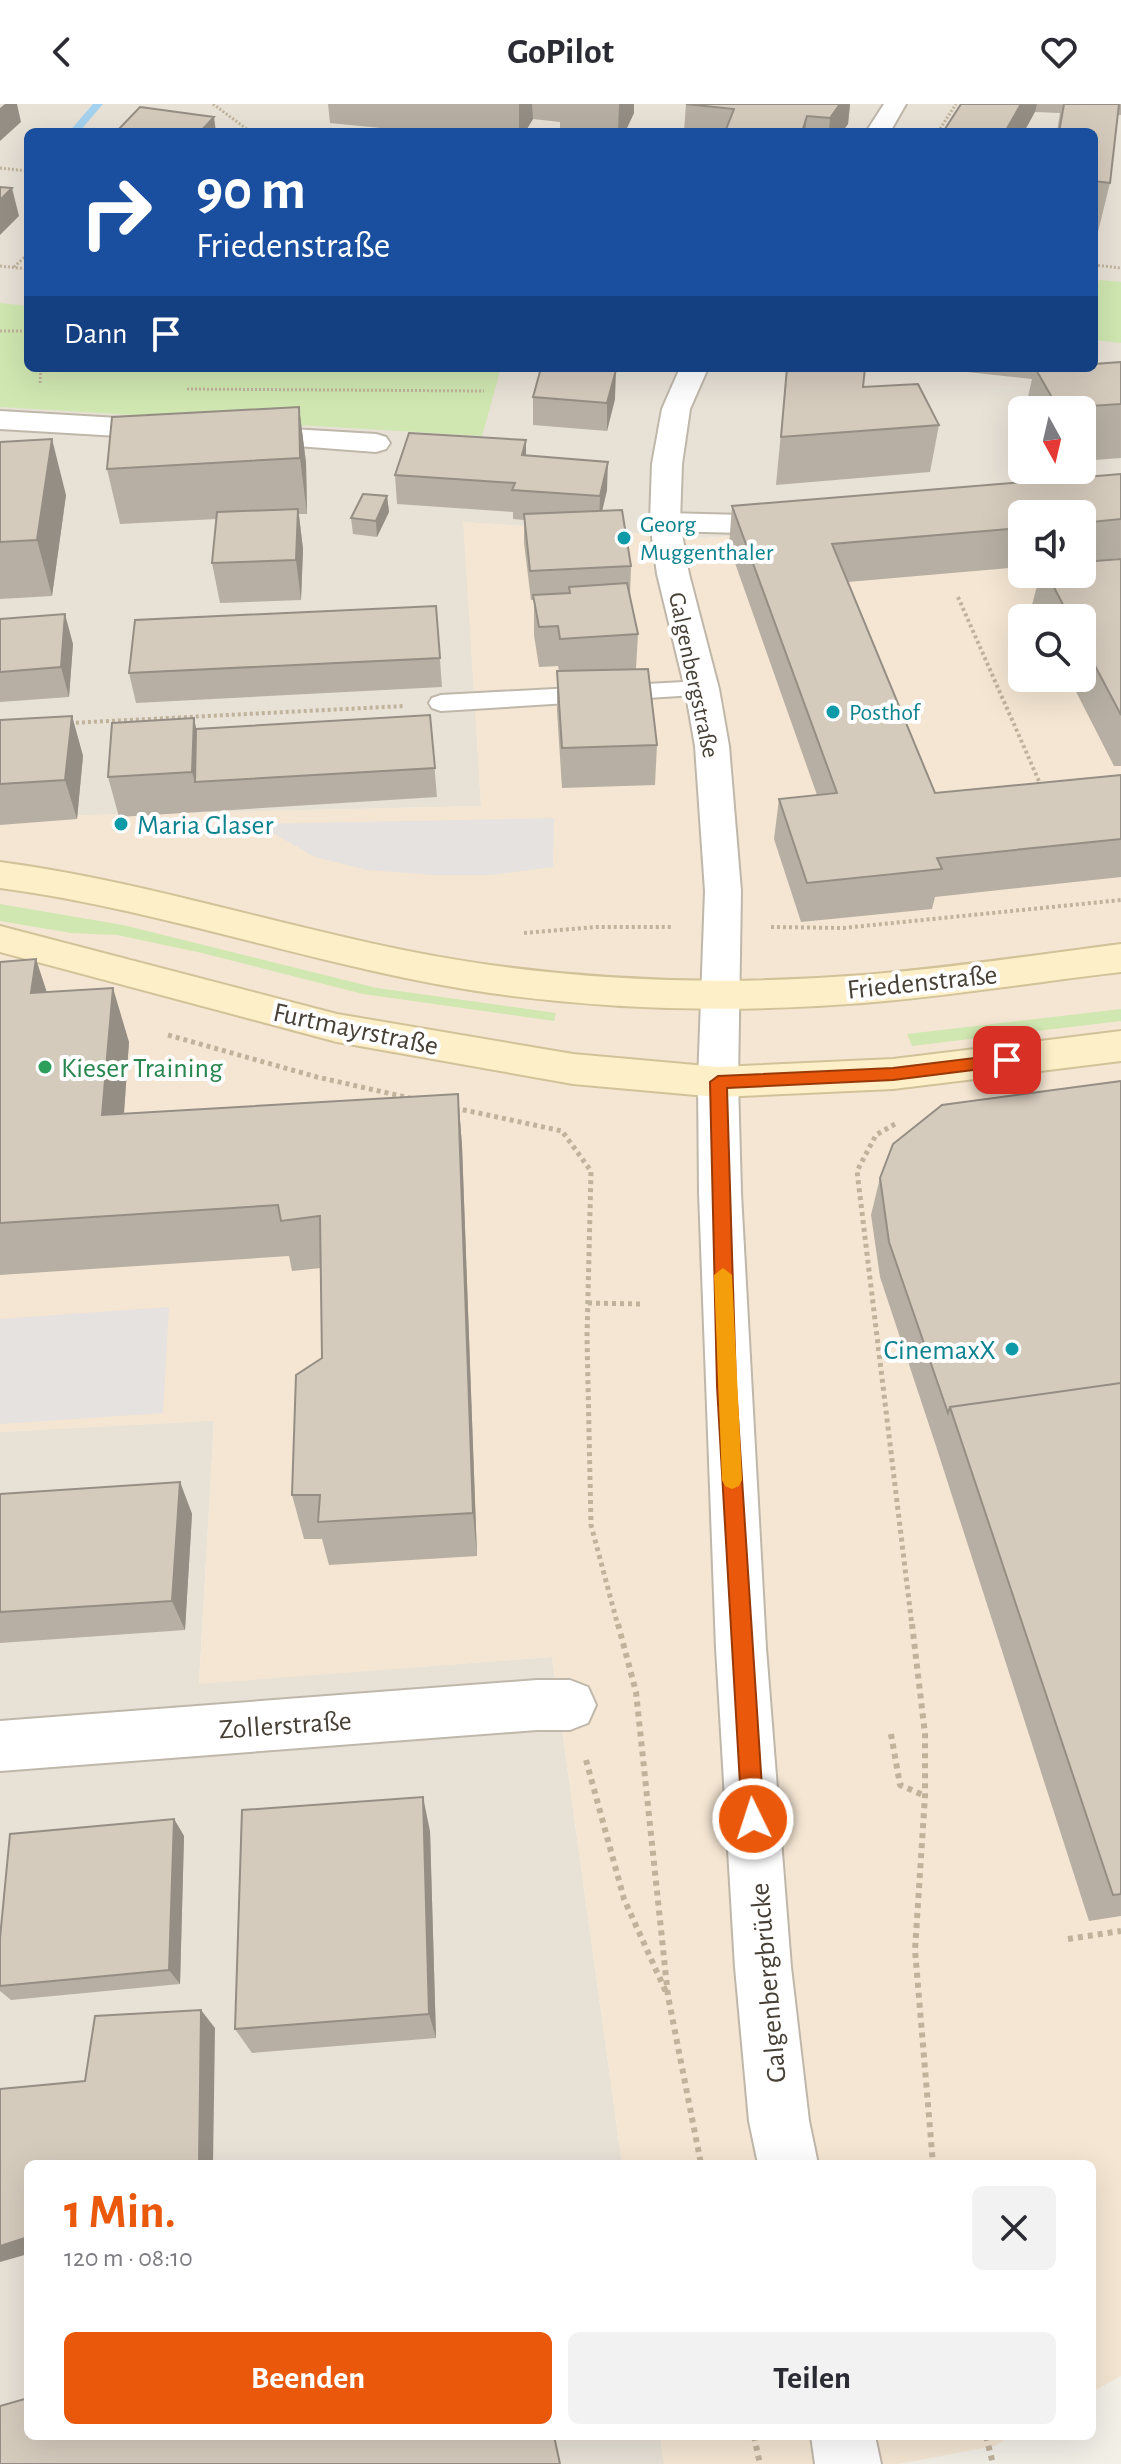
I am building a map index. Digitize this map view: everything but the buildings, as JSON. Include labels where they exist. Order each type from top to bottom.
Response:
[{"type":"main road","points":[[0,875],[115,894],[395,961],[488,979],[587,989],[722,994]]},
{"type":"main road","name":"Furtmayrstraße","points":[[0,939],[337,1028],[573,1069],[718,1082]]},
{"type":"main road","name":"Friedenstraße","points":[[722,994],[863,989],[1121,958]]},
{"type":"main road","points":[[718,1082],[893,1074],[1121,1046]]},
{"type":"street","points":[[880,128],[895,104]]},
{"type":"street","name":"Galgenbergstraße","points":[[692,372],[676,409],[667,464],[665,522],[673,574],[702,689],[712,746],[723,891],[718,1082]]},
{"type":"street","points":[[0,420],[189,431]]},
{"type":"street","points":[[220,433],[376,443]]},
{"type":"street","points":[[665,522],[743,524],[822,517]]},
{"type":"street","name":"Galgenbergbrücke","points":[[718,1082],[727,1386],[741,1648],[763,1967],[779,2121],[787,2160]]},
{"type":"street","name":"Zollerstraße","points":[[0,1746],[506,1707],[570,1705]]},
{"type":"street","points":[[844,2440],[848,2464]]},
{"type":"lane","points":[[441,703],[702,689]]},
{"type":"path","points":[[213,104],[245,128]]},
{"type":"path","points":[[941,128],[956,104]]},
{"type":"path","points":[[0,168],[24,171]]},
{"type":"path","points":[[12,268],[24,258]]},
{"type":"path","points":[[1098,265],[1121,268]]},
{"type":"path","points":[[0,266],[24,269]]},
{"type":"path","points":[[0,331],[24,331]]},
{"type":"path","points":[[41,372],[40,384],[44,388]]},
{"type":"path","points":[[174,389],[484,391]]},
{"type":"path","points":[[958,597],[1044,793]]},
{"type":"path","points":[[64,724],[441,703]]},
{"type":"path","points":[[792,928],[843,928],[1121,900]]},
{"type":"path","points":[[157,1032],[317,1077],[422,1101]]},
{"type":"path","points":[[452,1107],[562,1131],[591,1171],[588,1303],[591,1525],[636,1692],[668,1996],[700,2160]]},
{"type":"path","points":[[903,1120],[876,1135],[857,1171],[925,1734],[925,1796],[915,1950],[933,2160]]},
{"type":"path","points":[[588,1303],[640,1304]]},
{"type":"path","points":[[570,1705],[624,1899],[668,1996]]},
{"type":"path","points":[[891,1734],[900,1785],[925,1796]]},
{"type":"path","points":[[1068,1939],[1121,1931]]},
{"type":"path","points":[[755,2440],[760,2464]]},
{"type":"path","points":[[987,2440],[993,2464]]},
{"type":"shaded area","points":[[0,104],[1121,104],[1121,503],[1096,505],[1096,500],[1008,500],[1008,513],[706,538],[464,522],[481,806],[0,817]]},
{"type":"shaded area","points":[[1121,503],[1121,2376],[1096,2390],[1096,2160],[621,2160],[552,1657],[199,1684],[214,1421],[0,1432],[0,817],[481,806],[463,522],[706,538],[1008,513],[1008,588],[1096,588],[1096,505]]},
{"type":"shaded area","points":[[554,818],[553,867],[491,875],[368,870],[315,857],[257,824]]},
{"type":"shaded area","points":[[169,1307],[163,1413],[0,1424],[0,1319]]},
{"type":"shaded area","points":[[214,1420],[199,1683],[552,1657],[621,2160],[24,2160],[24,2440],[661,2440],[664,2464],[0,2464],[0,1432]]},
{"type":"shaded area","points":[[661,2440],[1005,2440],[994,2446],[898,2464],[664,2464]]},
{"type":"green space","points":[[1099,280],[1121,282],[1121,343],[1098,340]]},
{"type":"green space","points":[[0,303],[24,306],[24,372],[500,372],[482,436],[0,407]]},
{"type":"green space","points":[[0,904],[123,925],[377,988],[556,1013],[554,1021],[363,994],[117,935],[71,933],[0,921]]},
{"type":"green space","points":[[1121,1009],[1121,1021],[912,1046],[907,1034]]},
{"type":"waterway","points":[[77,128],[98,104]]},
{"type":"slow traffic","points":[[723,1275],[732,1480]]},
{"type":"place","name":"Georg Muggenthaler","points":[[624,538]]},
{"type":"place","name":"Posthof","points":[[833,712]]},
{"type":"place","name":"Maria Glaser","points":[[121,824]]},
{"type":"place","name":"Kieser Training","points":[[45,1067]]},
{"type":"place","name":"CinemaxX","points":[[1012,1349]]},
{"type":"route","points":[[753,1819],[727,1386],[718,1082],[893,1074],[1007,1060]]}]
